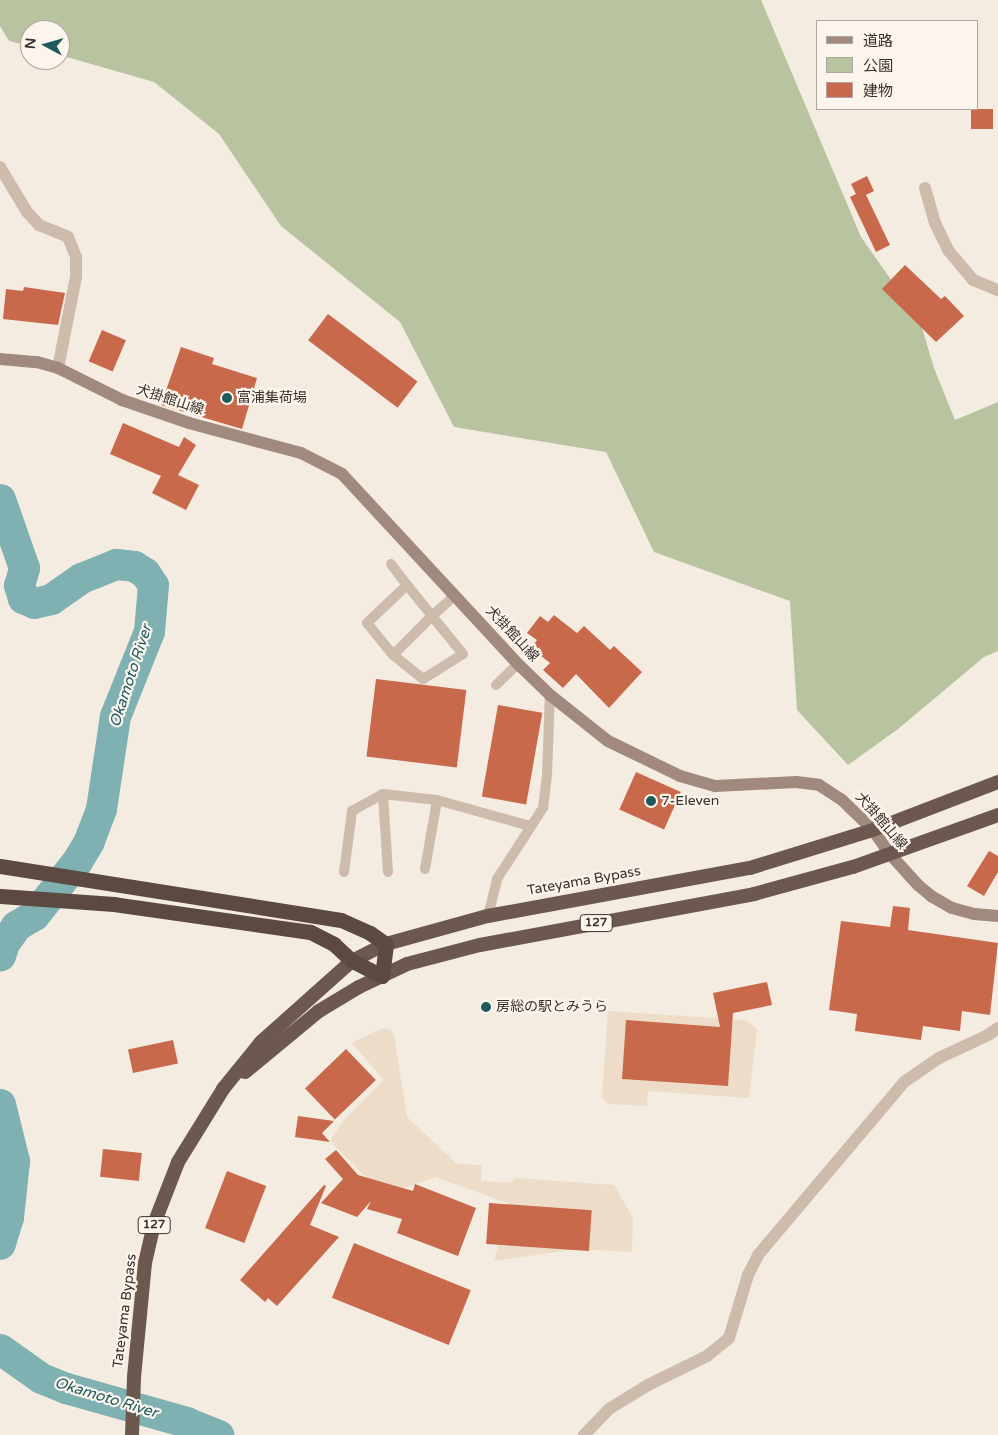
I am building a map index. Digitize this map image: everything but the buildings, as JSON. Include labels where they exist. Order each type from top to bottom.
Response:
[{"type":"highway","name":"Tateyama Bypass","points":[[132,1435],[134,1377],[145,1263],[154,1224],[178,1162],[223,1090],[261,1042],[352,961],[386,944],[488,916],[750,868],[873,830],[998,782]]},
{"type":"highway","name":"Tateyama Bypass","points":[[223,1090],[319,1011],[407,964],[472,947],[754,894],[853,868],[888,853],[998,815]]},
{"type":"highway","points":[[0,896],[114,904],[310,932],[334,944],[352,961],[382,976],[386,944],[358,927],[322,916],[3,866]]},
{"type":"main road","name":"犬掛館山線","points":[[0,359],[37,362],[58,368],[122,400],[189,423],[301,454],[342,474],[518,664],[550,695],[608,741],[680,776],[716,786],[796,782],[819,785],[842,800],[873,830],[888,853],[931,896],[952,908],[974,914],[998,916]]},
{"type":"street","points":[[0,168],[27,212],[39,225],[68,237],[76,257],[76,276],[58,368]]},
{"type":"street","points":[[925,188],[935,223],[948,250],[973,280],[998,290]]},
{"type":"street","points":[[584,1435],[609,1409],[648,1385],[707,1356],[729,1338],[748,1275],[758,1255],[904,1082],[938,1058],[988,1035],[998,1028]]},
{"type":"lane","points":[[390,564],[463,654],[423,679],[393,655],[367,623],[407,585]]},
{"type":"lane","points":[[393,655],[455,594]]},
{"type":"lane","points":[[496,685],[518,664]]},
{"type":"lane","points":[[488,916],[497,879],[543,808],[547,775],[550,695]]},
{"type":"lane","points":[[344,872],[352,811],[383,794],[437,800],[530,826]]},
{"type":"lane","points":[[383,794],[388,872]]},
{"type":"lane","points":[[425,869],[437,800]]},
{"type":"green space","points":[[0,0],[761,0],[861,237],[920,321],[934,368],[955,420],[998,402],[998,651],[984,657],[898,729],[848,765],[797,710],[790,601],[654,552],[606,452],[454,427],[400,322],[281,226],[219,134],[154,82],[70,58],[70,20],[20,20],[20,44],[9,41],[0,26]]},
{"type":"shaded area","points":[[608,1011],[744,1020],[757,1029],[749,1098],[648,1091],[647,1106],[608,1104],[602,1098]]},
{"type":"shaded area","points":[[383,1028],[391,1030],[394,1035],[407,1117],[457,1164],[482,1165],[481,1181],[509,1183],[516,1178],[614,1185],[633,1218],[632,1252],[577,1249],[494,1261],[510,1204],[436,1177],[405,1188],[366,1177],[330,1141],[343,1121],[384,1080],[352,1043]]},
{"type":"waterway","name":"Okamoto River","points":[[0,499],[24,568],[19,585],[23,598],[34,603],[51,599],[81,578],[116,564],[134,566],[145,573],[153,585],[149,631],[115,716],[101,809],[89,841],[77,861],[34,915],[16,926],[4,943],[0,955]]},
{"type":"waterway","name":"Okamoto River","points":[[0,1104],[14,1161],[8,1217],[0,1244]]},
{"type":"waterway","name":"Okamoto River","points":[[0,1349],[41,1378],[66,1388],[186,1422],[218,1435]]},
{"type":"place","name":"富浦集荷場","points":[[227,398]]},
{"type":"place","name":"7-Eleven","points":[[651,801]]},
{"type":"place","name":"房総の駅とみうら","points":[[486,1007]]}]
